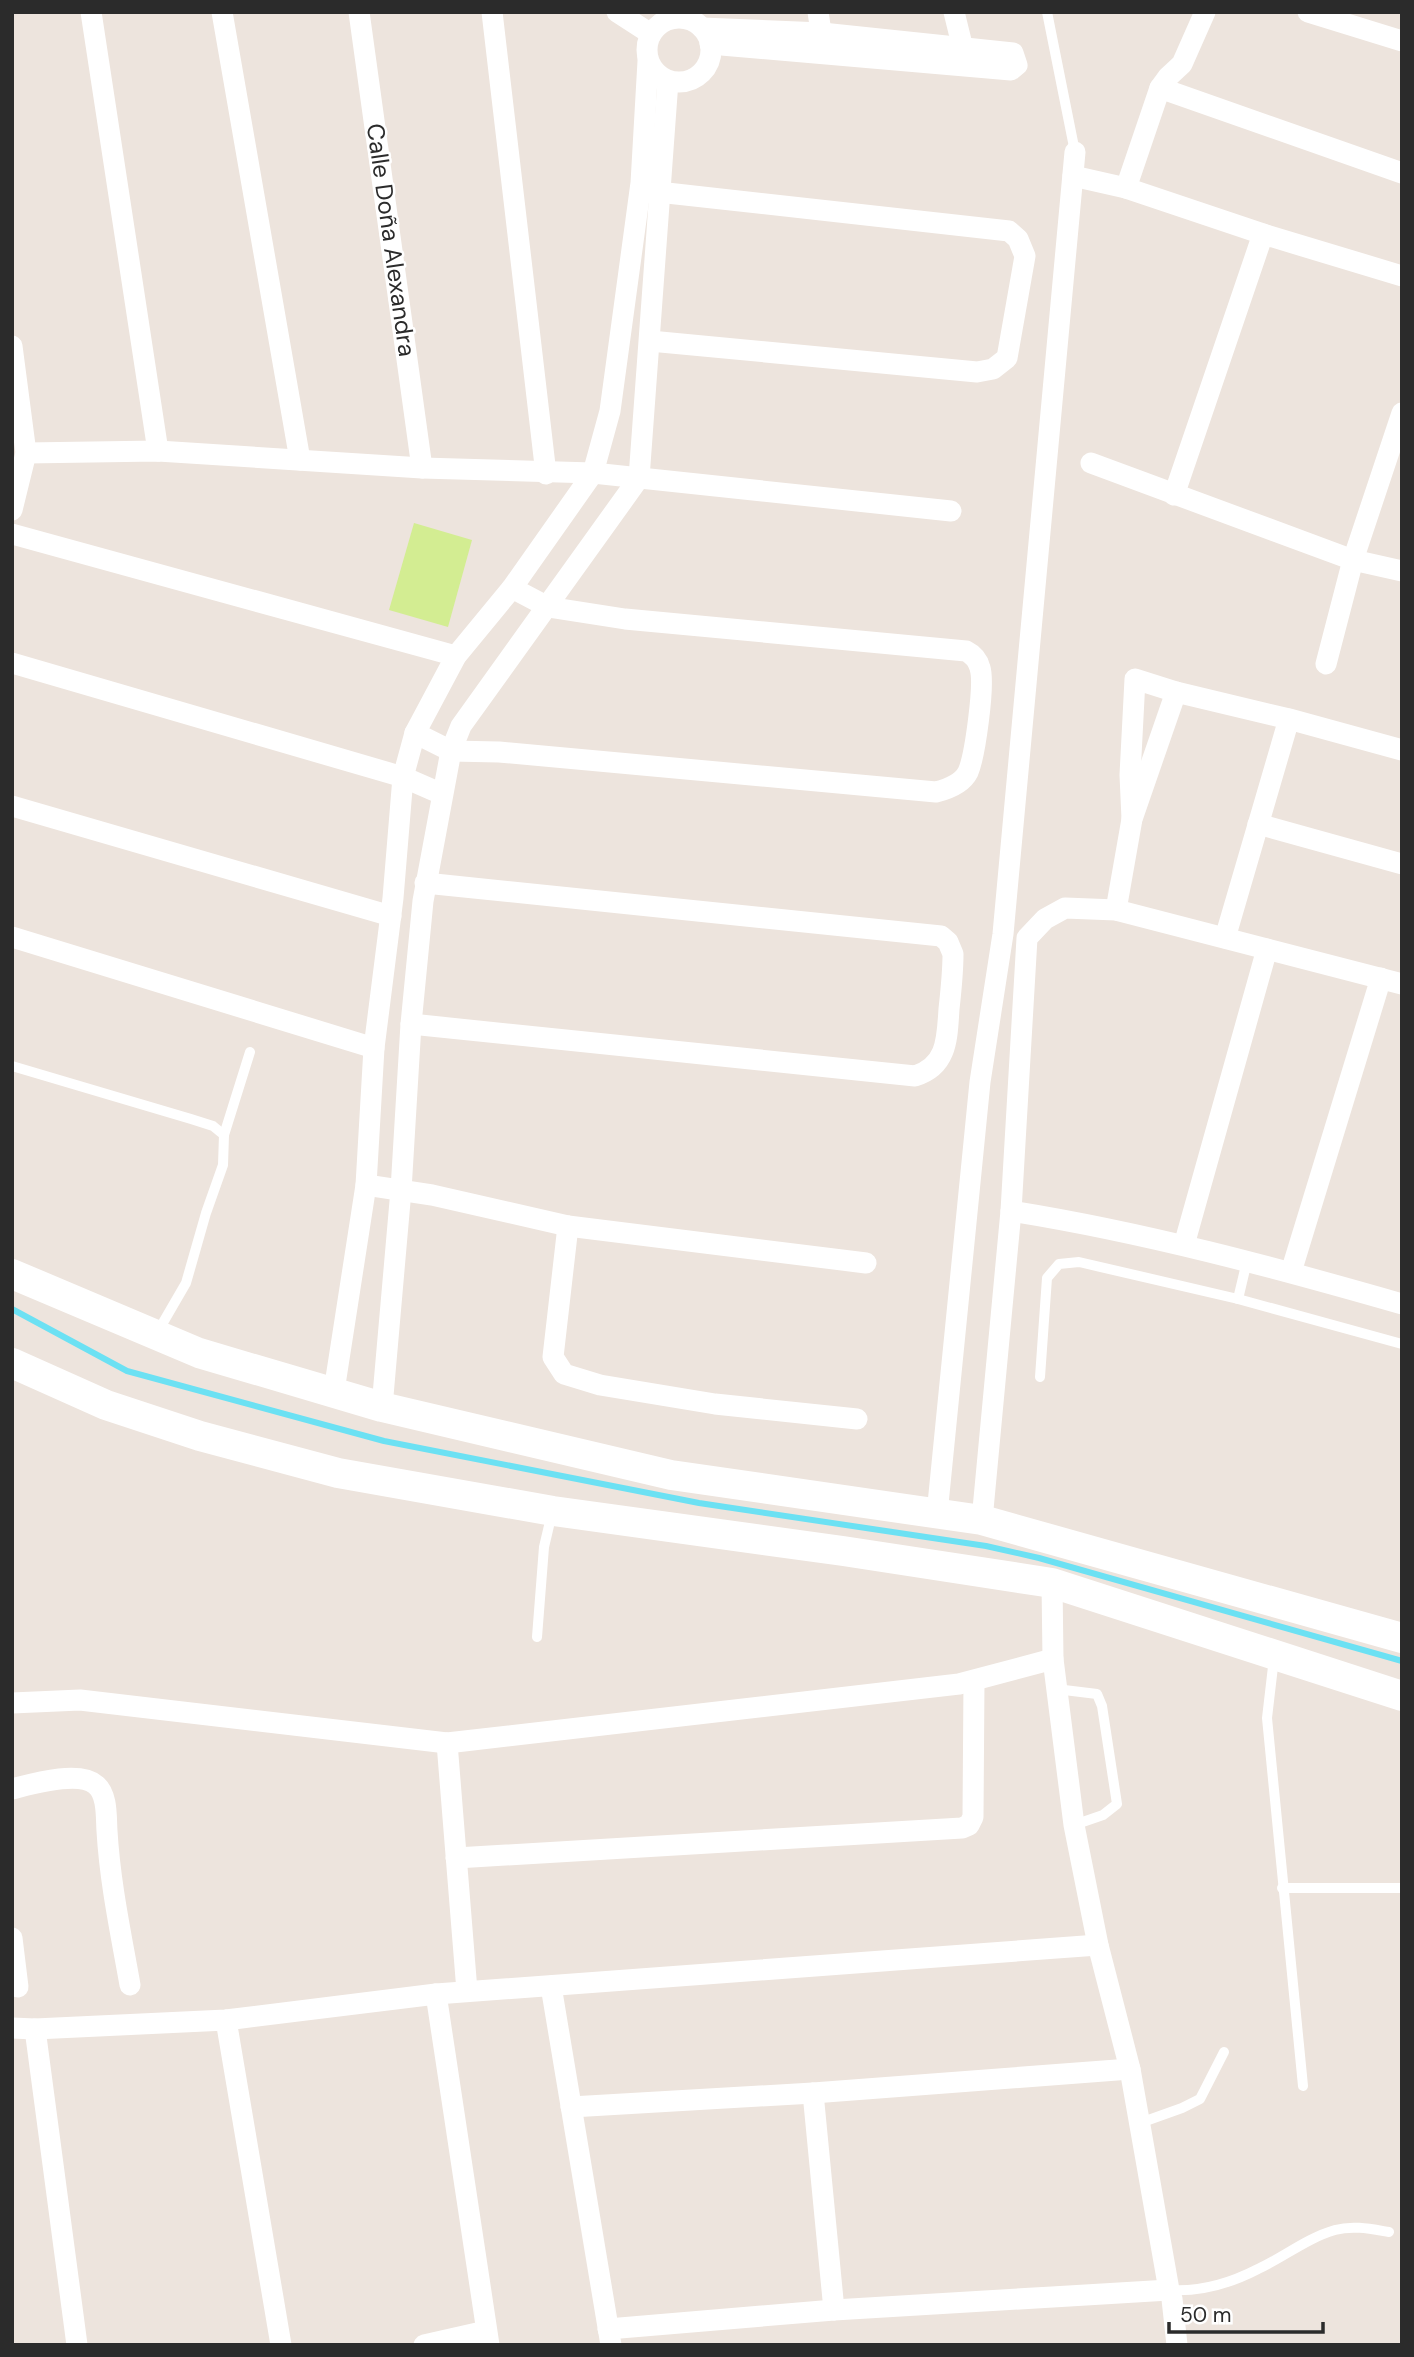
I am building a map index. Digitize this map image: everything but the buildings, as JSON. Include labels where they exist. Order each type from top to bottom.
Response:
[{"type":"street","points":[[91,12],[158,451]]},
{"type":"street","points":[[222,12],[300,460]]},
{"type":"street","name":"Calle Doña Alexandra","points":[[359,12],[422,468]]},
{"type":"street","points":[[492,12],[545,474]]},
{"type":"street","points":[[617,12],[650,34]]},
{"type":"street","points":[[818,12],[823,44]]},
{"type":"street","points":[[334,1391],[366,1185],[374,1048],[392,907],[403,777],[415,733],[456,656],[512,588],[593,473],[610,411],[641,183],[648,61],[646,52],[650,34],[666,20],[785,32],[823,44],[965,58],[954,12]]},
{"type":"street","points":[[1126,188],[1160,88],[1182,64],[1205,12]]},
{"type":"street","points":[[1308,12],[1402,41]]},
{"type":"street","points":[[648,61],[660,76],[668,81],[687,81],[696,77],[708,63],[687,22]]},
{"type":"street","points":[[382,1407],[401,1190],[411,1024],[424,892],[451,751],[461,726],[639,478],[668,81]]},
{"type":"street","points":[[1160,88],[1402,173]]},
{"type":"street","points":[[937,1514],[980,1082],[1003,934],[1075,152]]},
{"type":"street","points":[[1073,176],[1126,188],[1263,234],[1402,276]]},
{"type":"street","points":[[650,341],[976,372],[993,369],[1007,358],[1025,256],[1018,239],[1009,232],[658,192]]},
{"type":"street","points":[[1174,495],[1263,234]]},
{"type":"street","points":[[12,346],[26,453],[12,510]]},
{"type":"street","points":[[1326,664],[1353,559],[1402,413]]},
{"type":"street","points":[[26,453],[158,451],[422,468],[545,474],[593,473],[951,511]]},
{"type":"street","points":[[1091,463],[1353,559],[1402,571]]},
{"type":"street","points":[[12,534],[456,656]]},
{"type":"street","points":[[415,733],[451,751],[499,752],[936,792],[953,786],[962,780],[968,771],[979,716],[982,677],[975,658],[967,651],[625,619],[548,607],[512,588]]},
{"type":"street","points":[[12,663],[403,777],[442,794]]},
{"type":"street","points":[[1132,819],[1128,676],[1176,692],[1402,750]]},
{"type":"street","points":[[1116,910],[1132,819],[1176,692]]},
{"type":"street","points":[[1224,938],[1289,719]]},
{"type":"street","points":[[12,806],[392,907],[424,892],[941,936],[948,942],[953,954],[948,1035],[943,1056],[924,1073],[915,1076],[411,1024]]},
{"type":"street","points":[[1258,824],[1402,864]]},
{"type":"street","points":[[982,1520],[1011,1211],[1027,938],[1045,919],[1065,908],[1116,910],[1402,984]]},
{"type":"street","points":[[12,937],[374,1048]]},
{"type":"street","points":[[1184,1245],[1267,949]]},
{"type":"street","points":[[1291,1272],[1381,978]]},
{"type":"street","points":[[366,1185],[568,1226],[866,1263]]},
{"type":"street","points":[[1011,1211],[1184,1245],[1402,1304]]},
{"type":"street","points":[[568,1226],[553,1357],[564,1374],[600,1385],[715,1404],[857,1419]]},
{"type":"street","points":[[12,1274],[199,1353],[382,1407],[671,1475],[982,1520],[1402,1638]]},
{"type":"street","points":[[12,1363],[106,1405],[212,1439],[338,1473],[553,1511],[1052,1583],[1402,1696]]},
{"type":"street","points":[[1052,1583],[1053,1659],[1074,1825],[1098,1945],[1130,2069],[1172,2300],[1177,2345]]},
{"type":"street","points":[[12,1703],[80,1700],[447,1742],[959,1684],[1053,1659]]},
{"type":"street","points":[[456,1858],[962,1828],[969,1825],[973,1817],[974,1681]]},
{"type":"street","points":[[447,1742],[467,1991]]},
{"type":"street","points":[[12,1789],[63,1778],[96,1785],[101,1793],[106,1808],[109,1864],[130,1985]]},
{"type":"street","points":[[12,1938],[18,1987]]},
{"type":"street","points":[[12,2028],[226,2020],[467,1991],[1098,1945]]},
{"type":"street","points":[[551,1986],[610,2337],[834,2310],[1169,2290]]},
{"type":"street","points":[[424,2345],[487,2338],[436,1994]]},
{"type":"street","points":[[226,2020],[281,2345]]},
{"type":"street","points":[[35,2029],[77,2345]]},
{"type":"street","points":[[571,2107],[813,2093],[1130,2069]]},
{"type":"street","points":[[813,2093],[834,2310]]},
{"type":"lane","points":[[1047,12],[1075,152]]},
{"type":"lane","points":[[156,1335],[186,1283],[223,1165],[224,1135],[250,1052]]},
{"type":"lane","points":[[12,1066],[213,1126],[224,1135]]},
{"type":"lane","points":[[1238,1299],[1247,1261]]},
{"type":"lane","points":[[1040,1377],[1047,1278],[1059,1264],[1079,1262],[1238,1299],[1402,1344]]},
{"type":"lane","points":[[537,1637],[544,1547],[553,1511]]},
{"type":"lane","points":[[1275,1655],[1267,1718],[1303,2086]]},
{"type":"lane","points":[[1056,1689],[1097,1694],[1102,1706],[1117,1804],[1103,1815],[1074,1825]]},
{"type":"lane","points":[[1282,1888],[1402,1888]]},
{"type":"lane","points":[[1140,2123],[1200,2099],[1224,2052]]},
{"type":"lane","points":[[1169,2290],[1189,2291],[1232,2279],[1257,2270],[1304,2243],[1336,2230],[1358,2227],[1389,2232]]},
{"type":"green space","points":[[414,523],[472,540],[448,627],[389,610]]},
{"type":"waterway","points":[[12,1309],[127,1371],[384,1441],[699,1503],[986,1546],[1039,1558],[1402,1661]]}]
